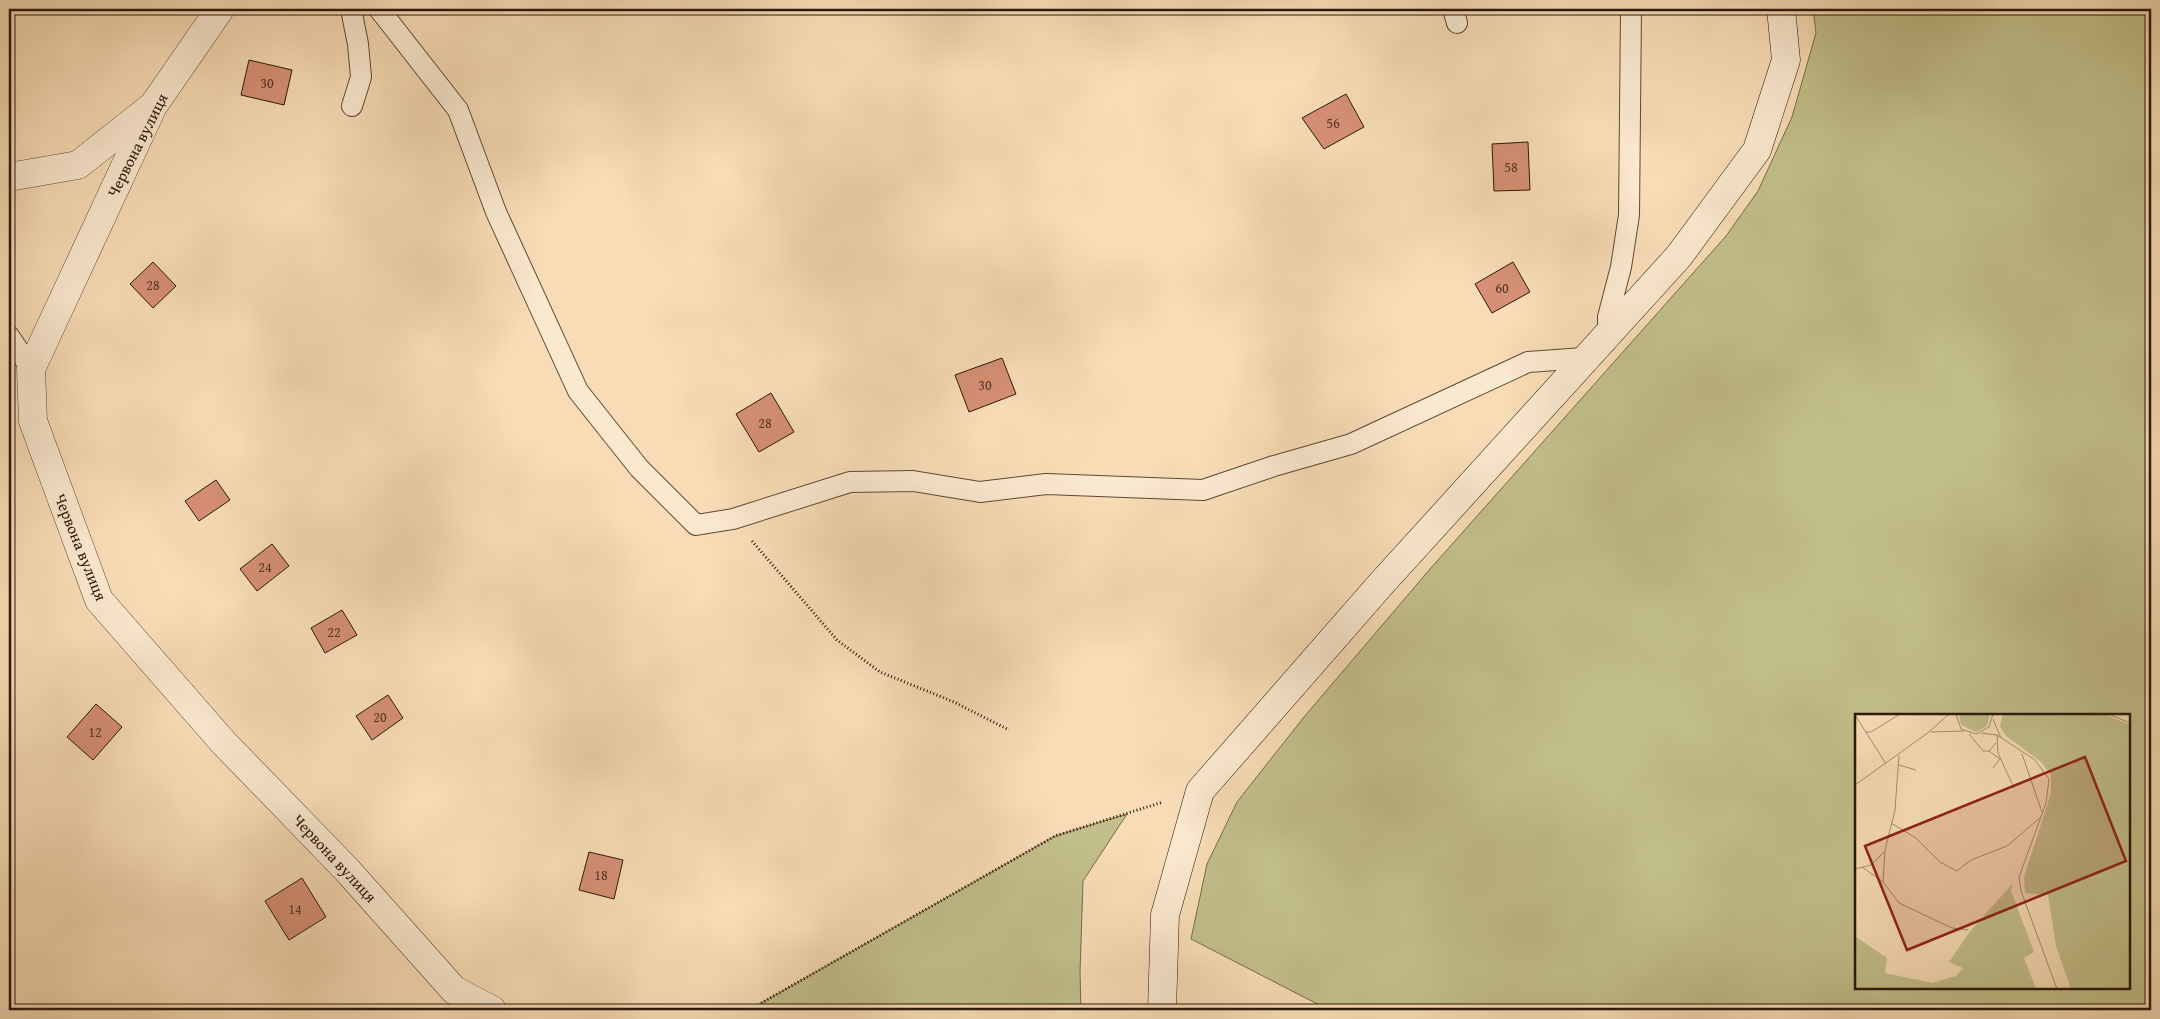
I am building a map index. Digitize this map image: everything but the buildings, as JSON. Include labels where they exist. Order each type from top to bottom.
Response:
[{"type":"street","name":"Червона вулиця","points":[[220,9],[153,106],[30,369],[33,421],[99,600],[223,742],[347,870],[454,990],[492,1010]]},
{"type":"street","points":[[1162,1010],[1165,915],[1200,791],[1381,584],[1584,358],[1679,256],[1757,150],[1786,60],[1781,9]]},
{"type":"street","points":[[9,177],[78,165],[153,106]]},
{"type":"lane","points":[[351,9],[358,44],[361,76],[352,106]]},
{"type":"lane","points":[[379,9],[458,110],[496,212],[578,391],[639,468],[696,526],[733,520],[850,482],[913,481],[980,492],[1046,484],[1203,490],[1274,466],[1351,444],[1528,362],[1584,358]]},
{"type":"lane","points":[[1608,332],[1608,317],[1621,267],[1629,215],[1631,9]]},
{"type":"lane","points":[[9,336],[30,369]]},
{"type":"path","points":[[733,520],[837,640],[880,672],[954,702],[1009,730]]},
{"type":"path","points":[[749,1010],[1055,836],[1200,791]]},
{"type":"shaded area","points":[[1813,9],[2151,9],[2151,1010],[1329,1010],[1191,939],[1207,864],[1237,802],[1304,717],[1430,569],[1726,236],[1758,191],[1792,117],[1816,33]]},
{"type":"shaded area","points":[[1127,814],[1083,881],[1080,973],[1081,1010],[749,1010],[1055,836]]}]
